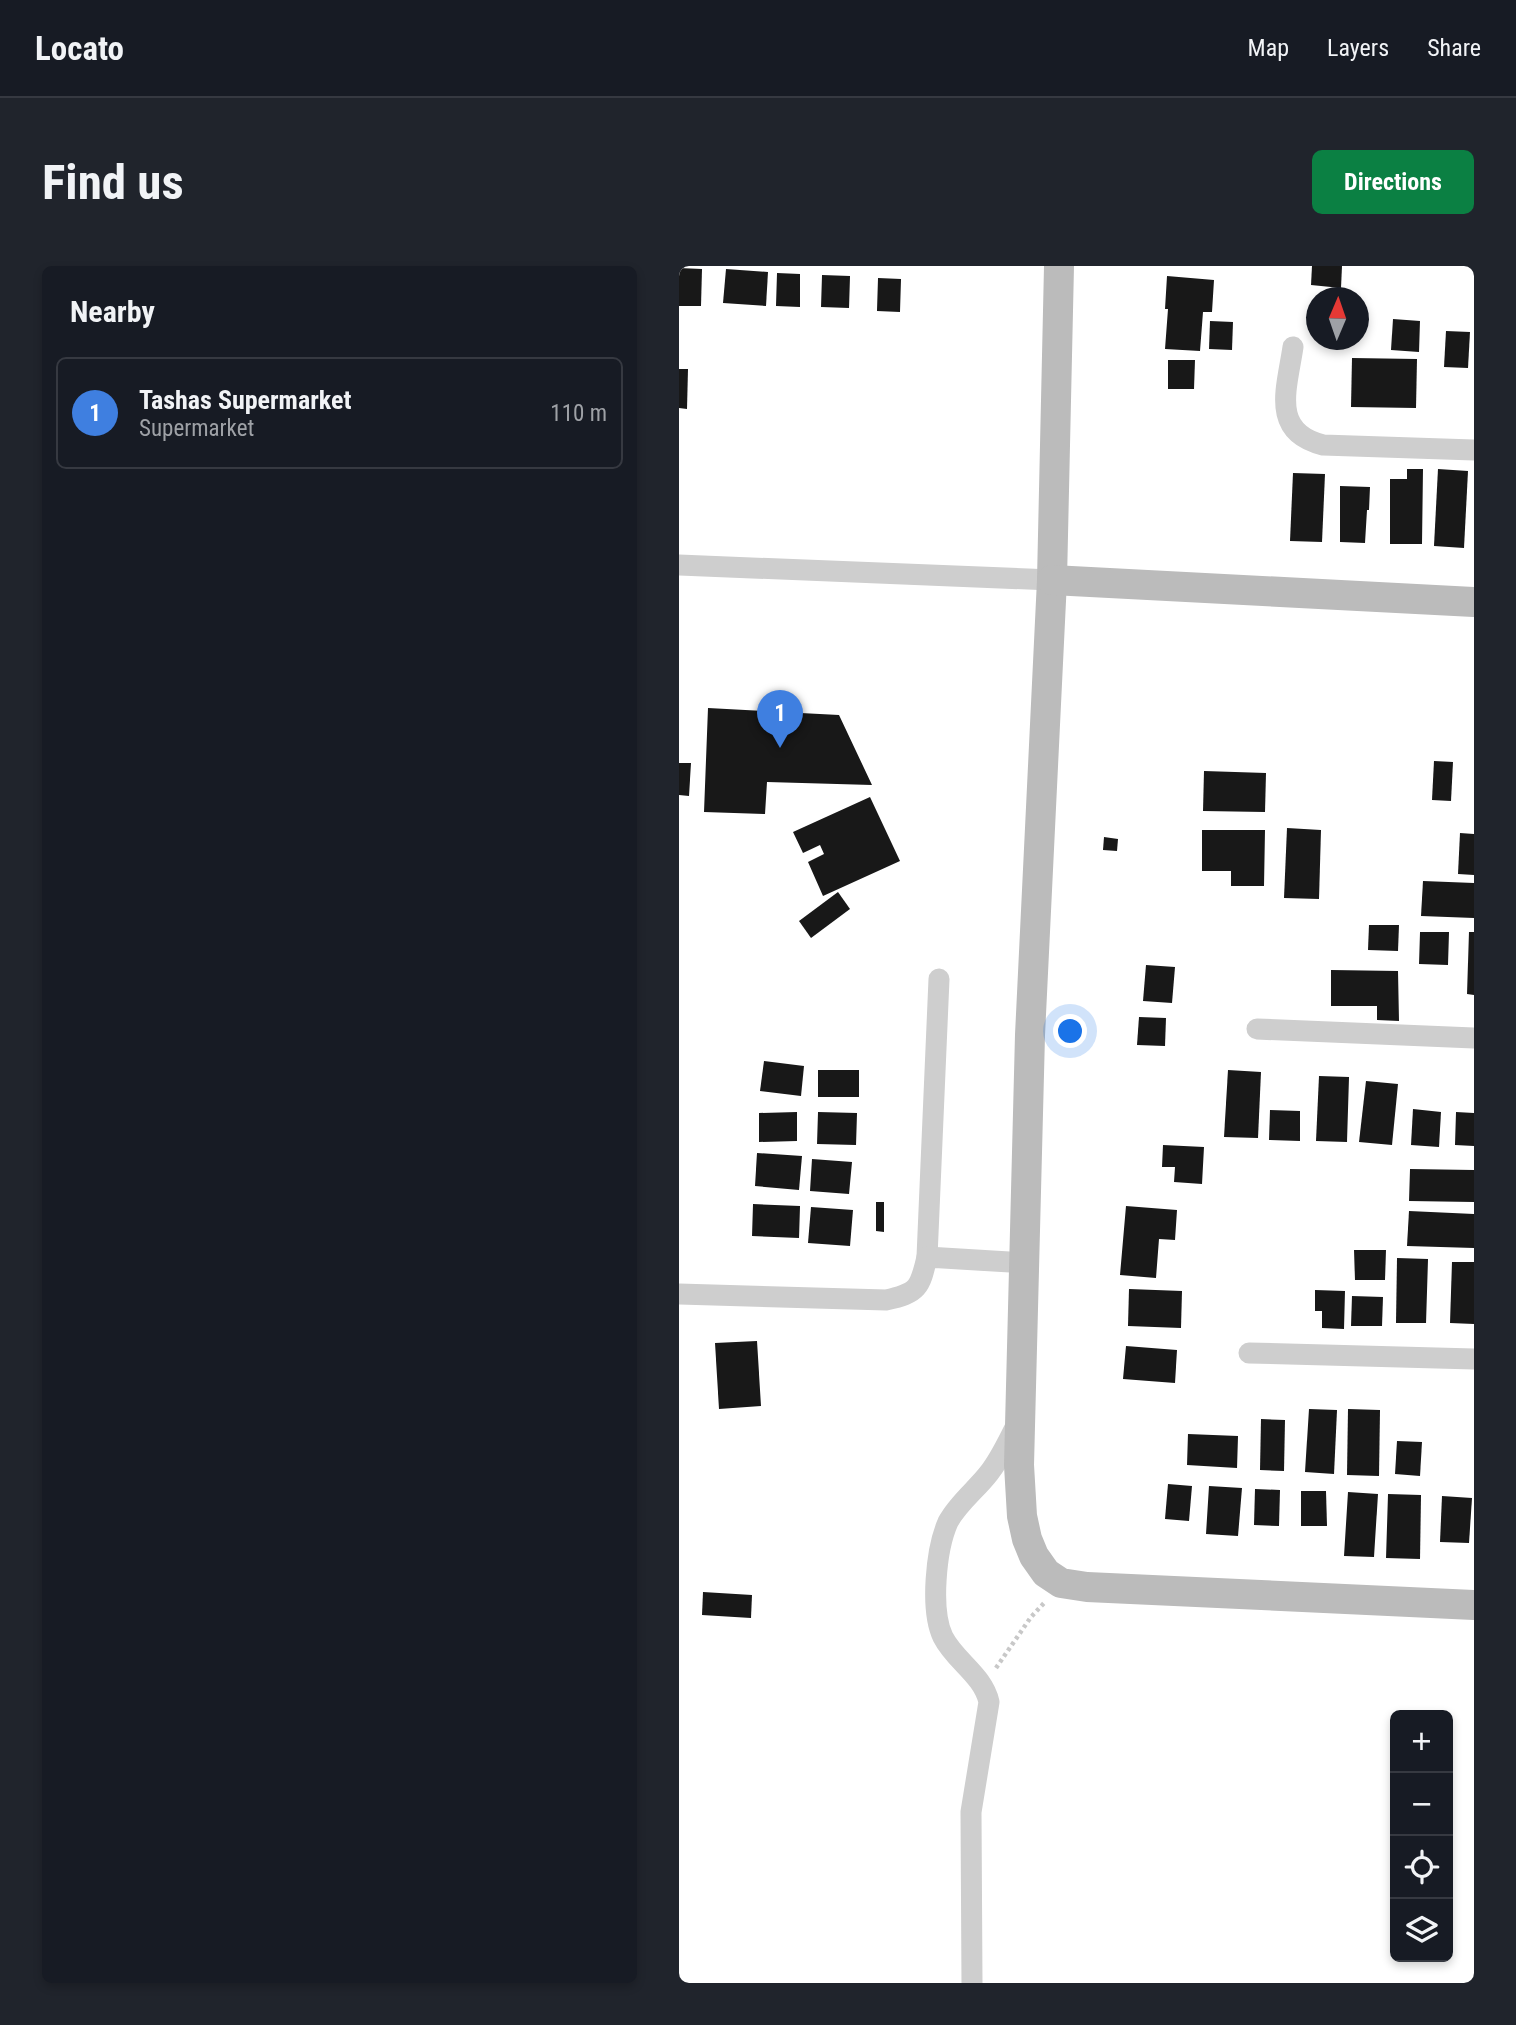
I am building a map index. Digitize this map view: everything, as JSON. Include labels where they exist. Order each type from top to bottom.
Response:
[{"type":"street","points":[[1059,266],[1052,580],[1030,1035],[1019,1422],[1022,1516],[1027,1539],[1034,1556],[1046,1573],[1061,1583],[1087,1587],[1474,1605]]},
{"type":"street","points":[[1293,347],[1286,404],[1291,426],[1301,437],[1323,445],[1474,450]]},
{"type":"street","points":[[679,565],[1052,580],[1474,602]]},
{"type":"street","points":[[679,1294],[885,1300],[901,1297],[921,1283],[927,1257],[939,979]]},
{"type":"street","points":[[1257,1029],[1474,1038]]},
{"type":"street","points":[[927,1257],[1025,1264]]},
{"type":"street","points":[[1249,1353],[1474,1359]]},
{"type":"street","points":[[972,1983],[971,1812],[989,1702],[980,1682],[944,1638],[936,1615],[935,1589],[948,1524],[958,1506],[990,1473],[1019,1422]]},
{"type":"path","points":[[989,1702],[995,1669],[1031,1618],[1061,1583]]},
{"type":"building","points":[[1312,266],[1342,266],[1341,287],[1311,285]]},
{"type":"building","points":[[679,268],[702,269],[701,306],[679,306]]},
{"type":"building","points":[[726,269],[768,272],[766,306],[723,303]]},
{"type":"building","points":[[777,273],[800,274],[800,307],[776,306]]},
{"type":"building","points":[[822,275],[850,276],[849,308],[821,307]]},
{"type":"building","points":[[1167,276],[1214,280],[1212,312],[1203,312],[1200,351],[1165,349]]},
{"type":"building","points":[[878,278],[901,279],[900,312],[877,311]]},
{"type":"building","points":[[1393,319],[1420,321],[1419,352],[1391,350]]},
{"type":"building","points":[[1210,321],[1233,322],[1232,350],[1209,349]]},
{"type":"building","points":[[1446,331],[1470,332],[1468,368],[1444,367]]},
{"type":"building","points":[[1352,358],[1417,359],[1416,408],[1351,407]]},
{"type":"building","points":[[1168,360],[1195,360],[1194,389],[1168,389]]},
{"type":"building","points":[[679,369],[688,369],[687,409],[679,408]]},
{"type":"building","points":[[1407,469],[1423,469],[1422,544],[1390,544],[1390,479],[1407,479]]},
{"type":"building","points":[[1438,469],[1468,471],[1464,548],[1434,546]]},
{"type":"building","points":[[1293,473],[1325,474],[1322,542],[1290,541]]},
{"type":"building","points":[[1340,486],[1370,487],[1365,543],[1340,542]]},
{"type":"building","points":[[708,708],[839,715],[872,785],[767,782],[765,814],[704,812]]},
{"type":"building","points":[[1434,761],[1453,762],[1451,801],[1432,800]]},
{"type":"building","points":[[679,763],[691,763],[689,796],[679,795]]},
{"type":"building","points":[[1204,771],[1266,773],[1265,812],[1203,811]]},
{"type":"building","points":[[870,797],[900,861],[823,896],[808,862],[824,854],[820,845],[803,853],[793,832]]},
{"type":"building","points":[[1287,828],[1321,830],[1319,899],[1284,898]]},
{"type":"building","points":[[1202,830],[1265,830],[1264,886],[1231,886],[1231,871],[1202,871]]},
{"type":"building","points":[[1460,833],[1474,834],[1474,875],[1458,874]]},
{"type":"building","points":[[1104,837],[1118,839],[1117,851],[1103,850]]},
{"type":"building","points":[[1423,881],[1474,883],[1474,918],[1421,916]]},
{"type":"building","points":[[838,892],[850,909],[811,938],[799,921]]},
{"type":"building","points":[[1369,925],[1399,925],[1398,951],[1368,950]]},
{"type":"building","points":[[1420,932],[1449,932],[1448,965],[1419,964]]},
{"type":"building","points":[[1469,932],[1474,932],[1474,995],[1467,994]]},
{"type":"building","points":[[1146,965],[1175,967],[1172,1003],[1143,1001]]},
{"type":"building","points":[[1331,970],[1398,971],[1399,1021],[1377,1020],[1377,1006],[1331,1006]]},
{"type":"building","points":[[1139,1017],[1166,1018],[1165,1046],[1137,1045]]},
{"type":"building","points":[[764,1061],[804,1066],[801,1096],[760,1091]]},
{"type":"building","points":[[818,1070],[859,1070],[859,1097],[818,1097]]},
{"type":"building","points":[[1228,1070],[1261,1072],[1258,1138],[1224,1137]]},
{"type":"building","points":[[1319,1076],[1349,1077],[1347,1142],[1316,1141]]},
{"type":"building","points":[[1366,1081],[1398,1084],[1392,1145],[1359,1142]]},
{"type":"building","points":[[1413,1109],[1441,1112],[1439,1147],[1411,1145]]},
{"type":"building","points":[[1270,1110],[1300,1111],[1300,1141],[1269,1140]]},
{"type":"building","points":[[797,1112],[797,1141],[759,1142],[759,1113]]},
{"type":"building","points":[[818,1112],[857,1113],[856,1145],[817,1144]]},
{"type":"building","points":[[1456,1112],[1474,1113],[1474,1146],[1455,1145]]},
{"type":"building","points":[[1163,1145],[1204,1147],[1202,1184],[1174,1182],[1175,1167],[1162,1167]]},
{"type":"building","points":[[757,1153],[802,1156],[799,1190],[755,1186]]},
{"type":"building","points":[[812,1159],[852,1162],[849,1194],[810,1191]]},
{"type":"building","points":[[1410,1169],[1474,1170],[1474,1202],[1409,1201]]},
{"type":"building","points":[[876,1202],[884,1202],[884,1232],[876,1231]]},
{"type":"building","points":[[753,1204],[800,1206],[799,1238],[752,1236]]},
{"type":"building","points":[[1126,1206],[1177,1210],[1175,1240],[1159,1239],[1156,1278],[1120,1275]]},
{"type":"building","points":[[811,1207],[853,1210],[850,1246],[808,1243]]},
{"type":"building","points":[[1409,1211],[1474,1214],[1474,1248],[1407,1246]]},
{"type":"building","points":[[1354,1250],[1386,1250],[1385,1280],[1355,1280]]},
{"type":"building","points":[[1397,1258],[1428,1259],[1426,1323],[1396,1323]]},
{"type":"building","points":[[1452,1262],[1474,1262],[1474,1324],[1450,1323]]},
{"type":"building","points":[[1129,1289],[1182,1291],[1181,1328],[1128,1326]]},
{"type":"building","points":[[1315,1290],[1345,1291],[1344,1329],[1322,1328],[1322,1311],[1315,1311]]},
{"type":"building","points":[[1352,1296],[1383,1297],[1382,1326],[1351,1326]]},
{"type":"building","points":[[757,1341],[761,1406],[719,1409],[715,1343]]},
{"type":"building","points":[[1126,1346],[1177,1350],[1175,1383],[1123,1379]]},
{"type":"building","points":[[1309,1409],[1337,1410],[1334,1474],[1305,1472]]},
{"type":"building","points":[[1348,1409],[1380,1410],[1379,1476],[1347,1475]]},
{"type":"building","points":[[1261,1419],[1285,1420],[1284,1471],[1260,1470]]},
{"type":"building","points":[[1188,1434],[1238,1436],[1237,1468],[1187,1465]]},
{"type":"building","points":[[1397,1441],[1422,1442],[1420,1476],[1395,1474]]},
{"type":"building","points":[[1168,1484],[1192,1486],[1189,1521],[1165,1519]]},
{"type":"building","points":[[1209,1486],[1242,1488],[1238,1536],[1206,1534]]},
{"type":"building","points":[[1255,1489],[1280,1490],[1279,1526],[1254,1525]]},
{"type":"building","points":[[1301,1491],[1326,1491],[1327,1526],[1301,1526]]},
{"type":"building","points":[[1348,1492],[1378,1494],[1374,1557],[1344,1556]]},
{"type":"building","points":[[1388,1494],[1421,1495],[1420,1559],[1386,1558]]},
{"type":"building","points":[[1442,1496],[1472,1498],[1469,1543],[1440,1542]]},
{"type":"building","points":[[703,1592],[752,1595],[751,1618],[702,1615]]},
{"type":"place","name":"Tashas Supermarket","points":[[780,748]]}]
